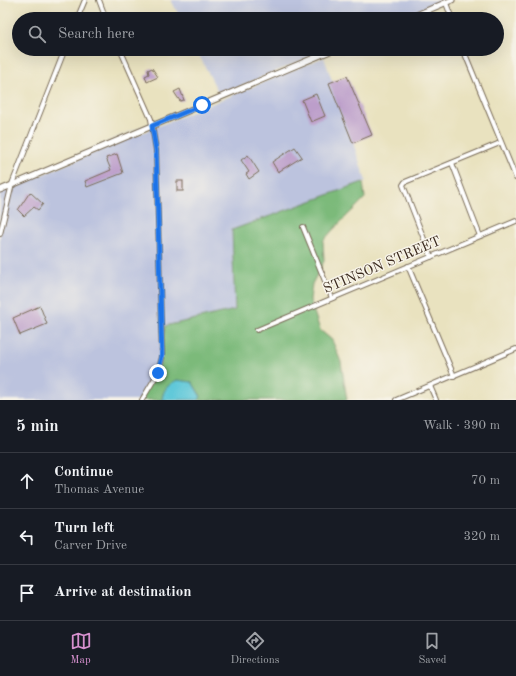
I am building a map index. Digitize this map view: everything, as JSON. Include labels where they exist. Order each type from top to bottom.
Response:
[{"type":"street","points":[[80,12],[85,0]]},
{"type":"street","points":[[99,0],[103,12]]},
{"type":"street","points":[[424,12],[450,1],[451,12]]},
{"type":"street","points":[[0,234],[12,184],[62,56]]},
{"type":"street","points":[[123,56],[151,119],[156,150],[162,357],[158,373],[142,400]]},
{"type":"street","points":[[0,190],[318,56]]},
{"type":"street","points":[[466,56],[500,143],[516,178]]},
{"type":"street","points":[[431,257],[403,185],[405,182],[500,143]]},
{"type":"street","points":[[452,163],[480,236]]},
{"type":"street","name":"STINSON STREET","points":[[257,330],[516,221]]},
{"type":"street","points":[[303,228],[332,298]]},
{"type":"street","points":[[408,266],[454,376]]},
{"type":"street","points":[[396,400],[516,349]]},
{"type":"street","points":[[430,386],[436,400]]},
{"type":"shaded area","points":[[171,0],[446,0],[417,12],[177,12]]},
{"type":"shaded area","points":[[200,56],[312,56],[16,180],[219,94]]},
{"type":"shaded area","points":[[324,57],[366,181],[232,230],[235,310],[165,326],[160,365],[139,400],[0,400],[0,192]]},
{"type":"green space","points":[[363,182],[365,198],[323,241],[324,261],[312,284],[310,300],[320,330],[332,340],[341,362],[347,400],[198,400],[201,396],[192,382],[177,380],[163,394],[162,400],[139,400],[160,365],[165,326],[235,310],[232,230]]},
{"type":"water","points":[[177,380],[192,382],[201,397],[198,400],[162,400],[166,388]]},
{"type":"building","points":[[152,68],[158,77],[147,82],[145,76],[149,74],[148,70]]},
{"type":"building","points":[[347,76],[372,135],[353,143],[329,83]]},
{"type":"building","points":[[180,89],[184,100],[180,101],[174,92]]},
{"type":"building","points":[[316,94],[325,116],[311,122],[302,100]]},
{"type":"building","points":[[295,147],[302,157],[278,172],[272,162]]},
{"type":"building","points":[[117,154],[123,173],[87,187],[85,181],[111,170],[106,158]]},
{"type":"building","points":[[248,155],[259,172],[249,179],[246,174],[249,172],[241,160]]},
{"type":"building","points":[[177,181],[183,181],[183,191],[177,191]]},
{"type":"building","points":[[30,192],[43,204],[38,210],[34,207],[24,216],[18,210]]},
{"type":"building","points":[[40,306],[47,324],[20,335],[13,318]]},
{"type":"route","points":[[158,373],[162,357],[156,150],[152,126],[202,105]]}]
